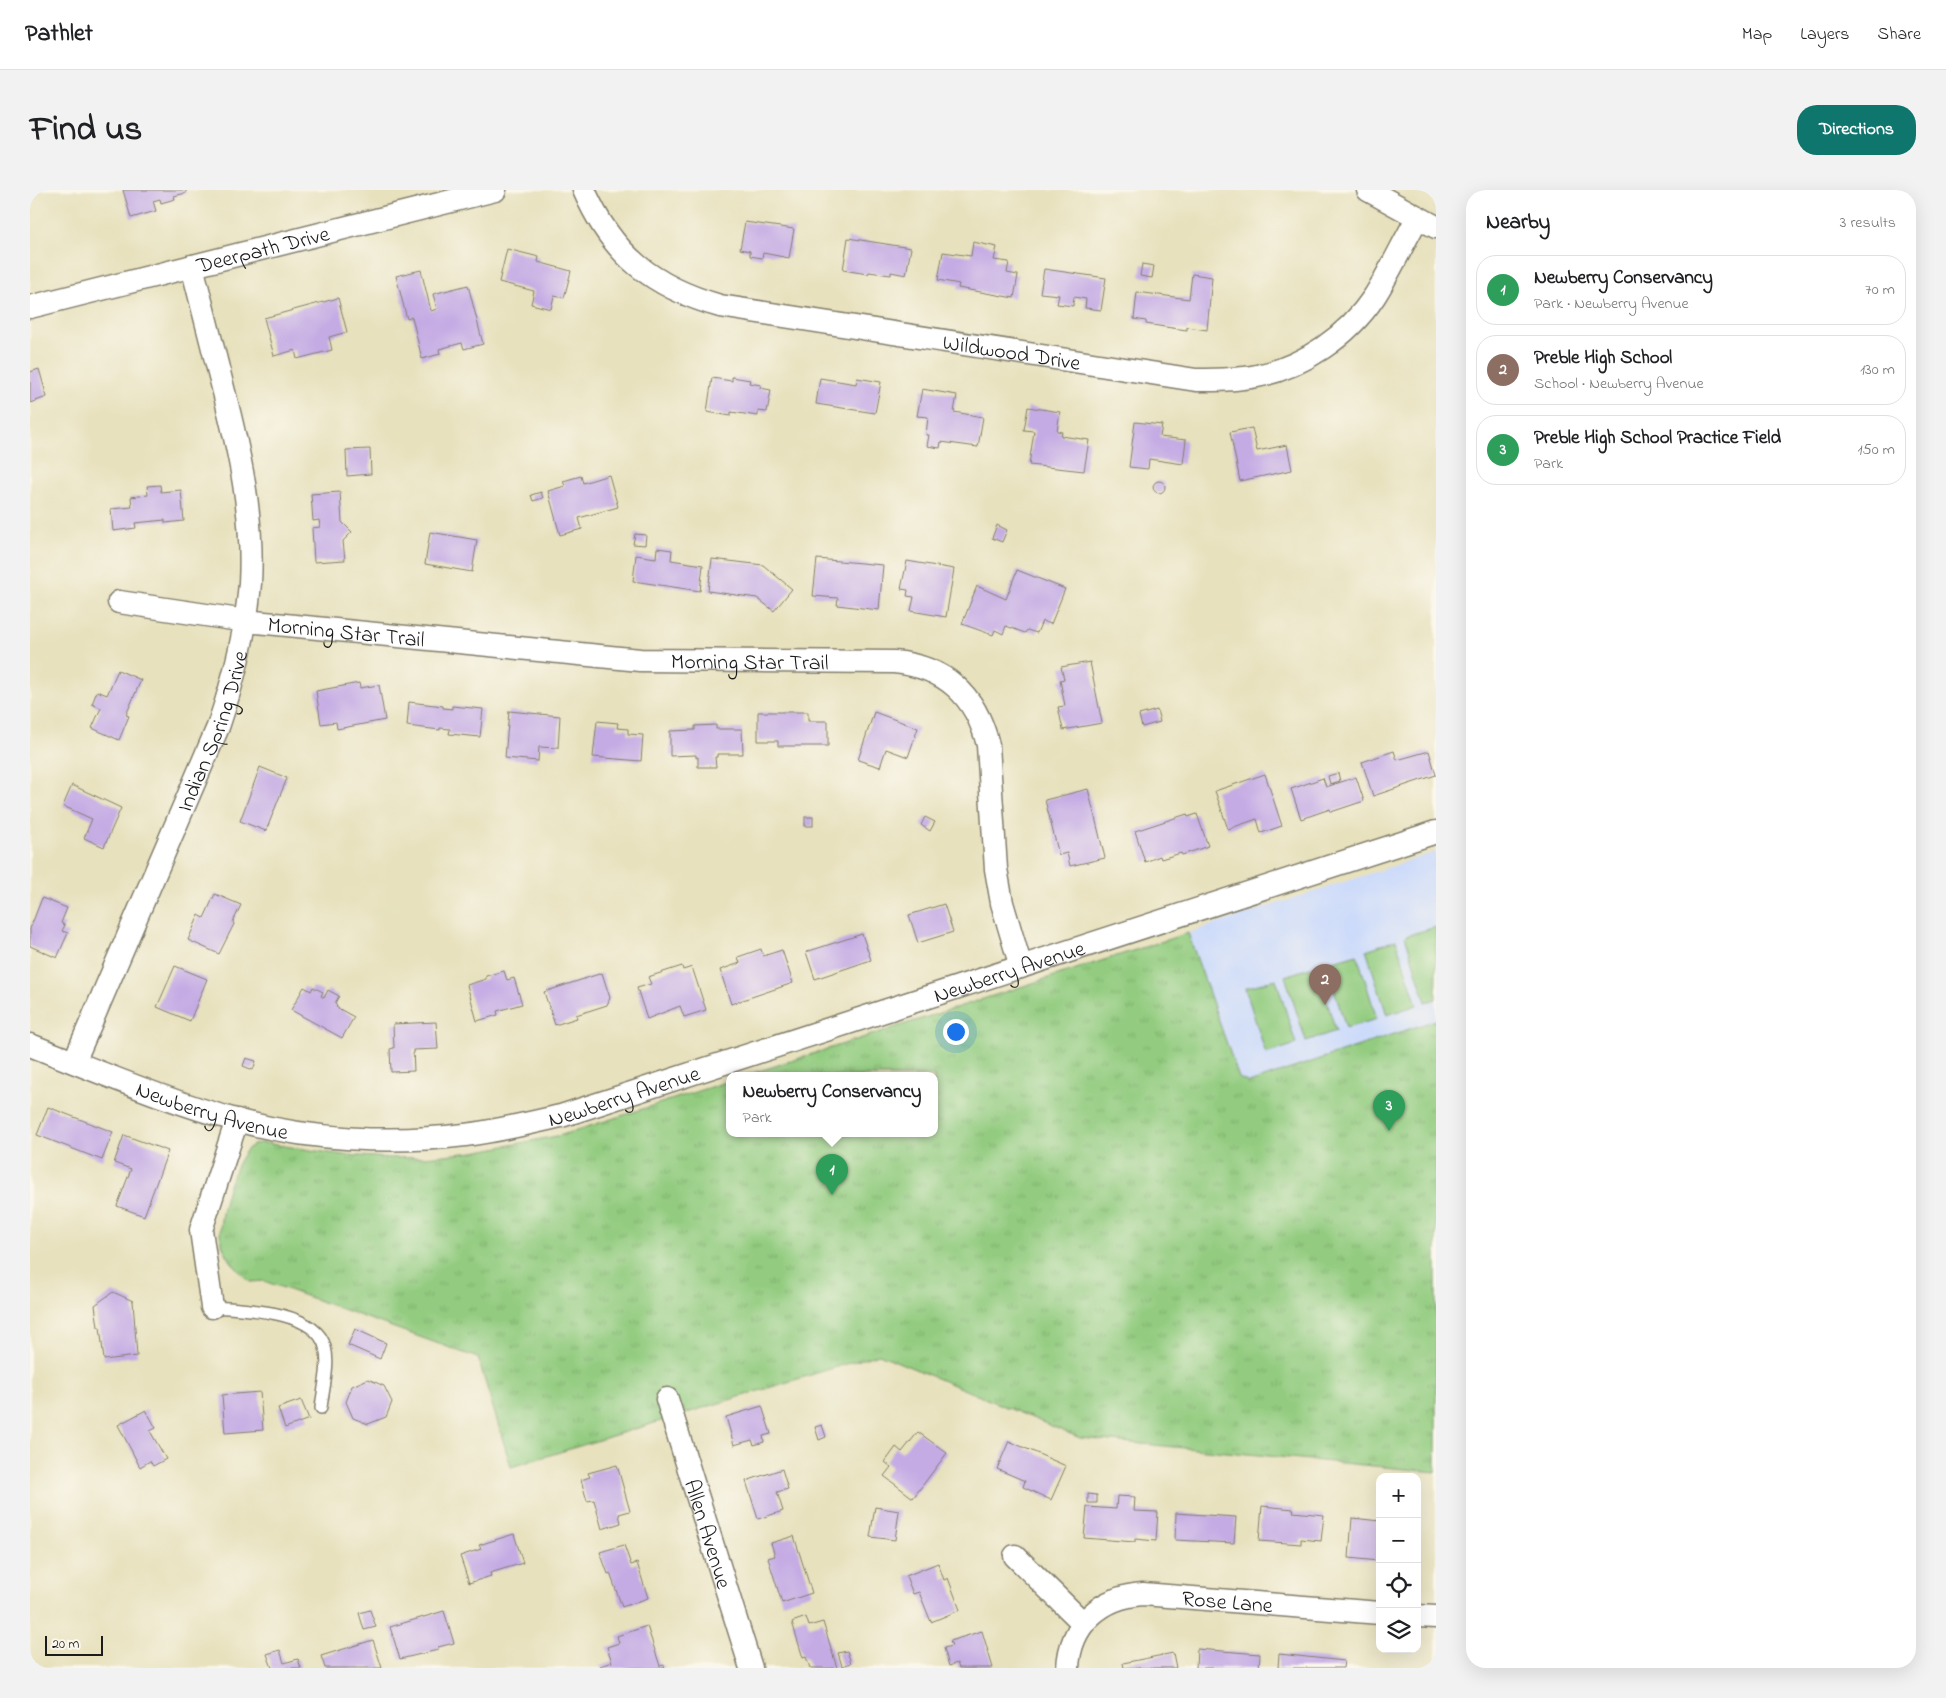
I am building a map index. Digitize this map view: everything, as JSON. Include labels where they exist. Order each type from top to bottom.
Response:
[{"type":"street","name":"Deerpath Drive","points":[[30,307],[495,190]]},
{"type":"street","name":"Wildwood Drive","points":[[584,190],[607,233],[627,257],[667,287],[693,298],[720,306],[1196,380],[1225,380],[1258,376],[1288,366],[1332,341],[1352,323],[1373,298],[1427,222]]},
{"type":"street","points":[[1368,190],[1427,222]]},
{"type":"street","name":"Indian Spring Drive","points":[[74,1062],[218,727],[234,680],[246,621],[250,582],[250,533],[245,483],[236,437],[192,266]]},
{"type":"street","name":"Morning Star Trail","points":[[119,602],[246,621],[640,660],[894,662],[907,663],[928,669],[948,680],[963,693],[975,708],[984,727],[988,745],[996,869],[1002,903],[1021,967]]},
{"type":"street","name":"Newberry Avenue","points":[[30,1045],[185,1105],[237,1120],[312,1134],[367,1139],[410,1139],[465,1135],[519,1126],[562,1116],[1436,832]]},
{"type":"street","points":[[212,1306],[201,1230],[237,1120]]},
{"type":"street","name":"Allen Avenue","points":[[667,1400],[751,1668]]},
{"type":"street","points":[[1015,1556],[1084,1623]]},
{"type":"street","name":"Rose Lane","points":[[1068,1668],[1072,1645],[1084,1623],[1101,1607],[1115,1599],[1130,1595],[1143,1594],[1376,1613]]},
{"type":"street","points":[[1421,1616],[1436,1617]]},
{"type":"lane","points":[[212,1306],[271,1312],[301,1322],[316,1330],[325,1346],[326,1353],[321,1408]]},
{"type":"shaded area","points":[[1436,852],[1436,1178],[1239,1078],[1188,933]]},
{"type":"green space","points":[[1436,927],[1436,999],[1426,1002],[1405,936]]},
{"type":"green space","points":[[1188,933],[1239,1078],[1249,1083],[1436,1020],[1436,1472],[1080,1438],[879,1354],[511,1467],[478,1358],[264,1281],[250,1282],[233,1264],[221,1241],[220,1231],[223,1205],[232,1177],[244,1154],[252,1146],[259,1143],[343,1155],[392,1158],[474,1152],[562,1135],[726,1082],[726,1137],[938,1137],[938,1072],[756,1072]]},
{"type":"green space","points":[[1396,940],[1417,1005],[1387,1015],[1366,950]]},
{"type":"green space","points":[[1357,954],[1377,1019],[1346,1028],[1326,963]]},
{"type":"green space","points":[[1316,966],[1336,1031],[1306,1041],[1285,976]]},
{"type":"green space","points":[[1276,979],[1296,1044],[1266,1054],[1245,988]]},
{"type":"building","points":[[123,190],[186,190],[186,193],[174,196],[175,199],[161,203],[160,199],[153,201],[156,211],[131,218]]},
{"type":"building","points":[[745,222],[794,229],[789,258],[763,253],[762,258],[750,256],[750,251],[740,249]]},
{"type":"building","points":[[848,238],[911,248],[906,275],[891,272],[891,275],[869,272],[868,274],[843,270]]},
{"type":"building","points":[[973,242],[997,247],[994,260],[1009,262],[1007,273],[1018,275],[1014,298],[958,288],[959,284],[938,280],[943,252],[971,256]]},
{"type":"building","points":[[507,249],[539,257],[538,262],[571,271],[564,298],[554,296],[551,309],[531,304],[534,291],[499,282]]},
{"type":"building","points":[[1142,264],[1154,266],[1152,278],[1140,276]]},
{"type":"building","points":[[1044,269],[1106,278],[1101,310],[1085,308],[1086,299],[1074,297],[1073,306],[1057,304],[1059,295],[1040,293]]},
{"type":"building","points":[[421,270],[431,311],[437,309],[433,294],[468,285],[483,344],[464,349],[462,343],[439,349],[440,354],[422,359],[412,317],[407,319],[396,276]]},
{"type":"building","points":[[1192,274],[1212,277],[1207,330],[1187,327],[1187,330],[1165,327],[1146,324],[1146,321],[1134,319],[1137,292],[1189,299]]},
{"type":"building","points":[[338,298],[347,332],[329,337],[332,350],[297,359],[295,350],[274,356],[264,318]]},
{"type":"building","points":[[39,369],[47,397],[30,403],[30,372]]},
{"type":"building","points":[[732,377],[750,380],[749,383],[761,385],[760,388],[771,390],[767,412],[758,411],[758,416],[731,412],[731,416],[707,412],[712,378],[732,381]]},
{"type":"building","points":[[820,378],[856,384],[857,378],[881,382],[875,413],[816,404]]},
{"type":"building","points":[[922,389],[957,395],[954,412],[983,417],[978,447],[941,442],[940,448],[927,446],[929,435],[926,435],[928,417],[917,416]]},
{"type":"building","points":[[1028,407],[1060,412],[1057,431],[1062,432],[1061,436],[1089,440],[1084,471],[1029,465],[1034,431],[1024,430]]},
{"type":"building","points":[[1135,422],[1162,425],[1160,437],[1186,440],[1183,464],[1149,459],[1148,469],[1129,467]]},
{"type":"building","points":[[1252,428],[1257,451],[1287,445],[1292,470],[1240,481],[1230,432]]},
{"type":"building","points":[[370,449],[371,474],[347,476],[346,450]]},
{"type":"building","points":[[609,475],[618,507],[579,518],[582,529],[560,535],[548,491],[565,486],[563,481],[581,476],[583,483]]},
{"type":"building","points":[[1157,481],[1161,481],[1165,487],[1161,493],[1157,493],[1153,489],[1153,485]]},
{"type":"building","points":[[160,485],[161,492],[181,490],[184,521],[165,523],[165,520],[135,523],[136,528],[113,531],[111,509],[132,507],[131,497],[148,495],[147,486]]},
{"type":"building","points":[[340,492],[342,522],[352,532],[343,541],[345,560],[314,562],[312,528],[320,527],[319,520],[313,521],[311,494]]},
{"type":"building","points":[[541,492],[543,498],[533,501],[531,495]]},
{"type":"building","points":[[997,525],[1007,530],[1002,542],[992,538]]},
{"type":"building","points":[[430,532],[477,540],[472,572],[425,564]]},
{"type":"building","points":[[635,534],[646,535],[645,545],[633,544]]},
{"type":"building","points":[[657,548],[672,550],[671,560],[703,565],[700,591],[633,581],[636,555],[656,558]]},
{"type":"building","points":[[712,559],[763,565],[792,589],[774,611],[757,598],[708,591]]},
{"type":"building","points":[[817,559],[883,565],[879,610],[837,605],[838,598],[813,596]]},
{"type":"building","points":[[907,561],[954,569],[946,617],[911,611],[914,597],[907,596],[908,590],[901,589]]},
{"type":"building","points":[[1017,570],[1065,589],[1051,624],[1042,621],[1037,633],[1027,630],[1025,633],[1006,626],[1003,634],[995,630],[993,635],[962,624],[977,586],[1006,599]]},
{"type":"building","points":[[1090,662],[1102,723],[1063,730],[1058,707],[1065,706],[1060,680],[1064,679],[1061,667]]},
{"type":"building","points":[[118,670],[141,680],[126,715],[129,716],[119,740],[92,728],[101,708],[92,704],[97,691],[107,695]]},
{"type":"building","points":[[359,683],[360,688],[379,685],[385,720],[337,729],[336,722],[321,724],[316,691]]},
{"type":"building","points":[[409,702],[443,706],[443,708],[452,709],[452,706],[483,709],[480,737],[449,734],[450,729],[440,728],[440,730],[407,726]]},
{"type":"building","points":[[1157,710],[1160,722],[1142,727],[1139,715]]},
{"type":"building","points":[[509,711],[560,716],[558,748],[539,747],[538,761],[505,758]]},
{"type":"building","points":[[758,712],[808,712],[808,721],[828,721],[828,746],[778,746],[778,741],[758,741]]},
{"type":"building","points":[[874,712],[918,728],[908,757],[886,749],[880,767],[858,760]]},
{"type":"building","points":[[597,721],[618,723],[617,728],[628,729],[628,734],[643,735],[641,761],[593,757]]},
{"type":"building","points":[[716,725],[716,729],[742,729],[743,754],[717,754],[717,757],[715,757],[716,767],[698,767],[698,757],[696,758],[696,755],[670,756],[670,731],[695,730],[695,726]]},
{"type":"building","points":[[1394,751],[1397,760],[1429,751],[1436,775],[1373,796],[1362,762]]},
{"type":"building","points":[[260,767],[287,778],[266,831],[240,821]]},
{"type":"building","points":[[1338,773],[1340,781],[1330,784],[1328,776]]},
{"type":"building","points":[[1265,774],[1282,826],[1261,833],[1257,819],[1228,829],[1215,791]]},
{"type":"building","points":[[1356,777],[1364,801],[1331,812],[1330,809],[1301,819],[1291,789],[1323,778],[1326,787]]},
{"type":"building","points":[[72,785],[121,808],[104,847],[84,838],[92,819],[63,806]]},
{"type":"building","points":[[1088,789],[1105,858],[1070,866],[1067,853],[1059,855],[1045,800]]},
{"type":"building","points":[[1187,814],[1188,817],[1197,814],[1208,846],[1182,855],[1181,853],[1161,859],[1160,856],[1145,862],[1135,831]]},
{"type":"building","points":[[805,817],[813,817],[813,826],[805,826]]},
{"type":"building","points":[[925,817],[935,822],[930,831],[921,825]]},
{"type":"building","points":[[215,894],[241,905],[219,954],[188,940],[199,915],[204,918]]},
{"type":"building","points":[[42,898],[67,908],[61,923],[65,925],[62,931],[68,933],[57,958],[30,946],[30,929]]},
{"type":"building","points":[[944,904],[953,932],[918,943],[909,915]]},
{"type":"building","points":[[862,934],[871,960],[815,979],[806,952]]},
{"type":"building","points":[[761,949],[763,956],[782,950],[793,983],[731,1004],[720,970],[740,963],[738,957]]},
{"type":"building","points":[[175,966],[207,979],[190,1021],[157,1007]]},
{"type":"building","points":[[682,966],[683,970],[692,967],[706,1010],[684,1017],[680,1006],[647,1019],[637,988],[651,984],[648,977]]},
{"type":"building","points":[[504,971],[507,980],[514,978],[522,1004],[497,1011],[498,1015],[477,1021],[467,985],[486,979],[486,976]]},
{"type":"building","points":[[602,973],[610,998],[607,1005],[576,1015],[577,1018],[555,1025],[544,992]]},
{"type":"building","points":[[304,987],[311,991],[313,987],[323,992],[321,996],[324,998],[328,990],[339,996],[335,1003],[336,1007],[354,1017],[342,1038],[291,1010]]},
{"type":"building","points":[[436,1022],[438,1049],[413,1050],[414,1071],[391,1072],[390,1049],[394,1048],[393,1024]]},
{"type":"building","points":[[246,1058],[256,1061],[253,1070],[243,1066]]},
{"type":"building","points":[[48,1107],[113,1132],[102,1160],[37,1135]]},
{"type":"building","points":[[124,1135],[168,1151],[144,1216],[117,1206],[131,1169],[114,1163]]},
{"type":"building","points":[[113,1292],[133,1301],[137,1356],[104,1360],[95,1305]]},
{"type":"building","points":[[355,1329],[386,1343],[380,1359],[348,1345]]},
{"type":"building","points":[[368,1379],[384,1386],[392,1402],[386,1417],[368,1424],[353,1418],[346,1402],[352,1386]]},
{"type":"building","points":[[260,1392],[263,1430],[225,1433],[222,1395]]},
{"type":"building","points":[[301,1400],[309,1419],[285,1428],[278,1408]]},
{"type":"building","points":[[762,1406],[771,1434],[763,1436],[764,1442],[754,1445],[752,1440],[734,1445],[726,1417]]},
{"type":"building","points":[[146,1410],[156,1428],[150,1431],[166,1459],[153,1466],[150,1461],[140,1467],[118,1425]]},
{"type":"building","points":[[822,1425],[826,1437],[819,1440],[815,1427]]},
{"type":"building","points":[[918,1432],[947,1453],[913,1498],[884,1476],[891,1467],[885,1462],[896,1447],[902,1452]]},
{"type":"building","points":[[1009,1441],[1066,1466],[1051,1500],[1023,1487],[1025,1481],[997,1469]]},
{"type":"building","points":[[617,1465],[630,1511],[619,1514],[621,1523],[602,1529],[594,1500],[587,1501],[581,1480],[590,1477],[588,1473]]},
{"type":"building","points":[[782,1469],[788,1489],[777,1492],[783,1511],[758,1519],[746,1481]]},
{"type":"building","points":[[1088,1494],[1097,1495],[1097,1503],[1088,1503]]},
{"type":"building","points":[[1117,1496],[1135,1497],[1134,1511],[1158,1512],[1156,1541],[1135,1539],[1135,1542],[1084,1538],[1087,1507],[1116,1509]]},
{"type":"building","points":[[1262,1506],[1294,1509],[1293,1512],[1324,1515],[1321,1541],[1301,1539],[1301,1544],[1259,1541]]},
{"type":"building","points":[[875,1507],[899,1511],[895,1540],[870,1537]]},
{"type":"building","points":[[1176,1513],[1236,1517],[1234,1543],[1175,1540]]},
{"type":"building","points":[[1352,1518],[1376,1521],[1376,1561],[1349,1558]]},
{"type":"building","points":[[514,1534],[523,1563],[490,1573],[491,1576],[469,1583],[460,1556],[481,1549],[479,1545]]},
{"type":"building","points":[[794,1536],[812,1593],[782,1603],[768,1558],[775,1556],[771,1543]]},
{"type":"building","points":[[624,1545],[631,1565],[637,1563],[648,1598],[622,1607],[600,1552]]},
{"type":"building","points":[[938,1563],[944,1580],[948,1578],[960,1610],[931,1622],[919,1592],[913,1594],[906,1576]]},
{"type":"building","points":[[370,1610],[376,1627],[364,1630],[359,1613]]},
{"type":"building","points":[[444,1611],[454,1643],[438,1647],[438,1650],[400,1659],[390,1627]]},
{"type":"building","points":[[806,1617],[809,1626],[823,1622],[837,1668],[810,1668],[806,1657],[803,1658],[792,1622]]},
{"type":"building","points":[[647,1626],[660,1666],[664,1665],[665,1668],[601,1668],[600,1666],[612,1662],[607,1647],[619,1643],[617,1636]]},
{"type":"building","points":[[982,1631],[993,1668],[959,1668],[957,1663],[949,1666],[944,1648],[952,1646],[950,1641]]},
{"type":"building","points":[[373,1640],[382,1668],[325,1668],[321,1656]]},
{"type":"building","points":[[1197,1649],[1260,1654],[1259,1668],[1196,1668]]},
{"type":"building","points":[[280,1650],[284,1663],[298,1659],[301,1668],[272,1668],[267,1654]]},
{"type":"building","points":[[847,1651],[851,1663],[842,1666],[838,1653]]},
{"type":"building","points":[[1173,1653],[1176,1668],[1124,1668],[1123,1663]]},
{"type":"building","points":[[1279,1654],[1344,1661],[1343,1668],[1278,1668]]},
{"type":"place","name":"Preble High School","points":[[1325,1005]]},
{"type":"place","name":"Preble High School Practice Field","points":[[1389,1131]]},
{"type":"place","name":"Newberry Conservancy","points":[[832,1195]]}]
